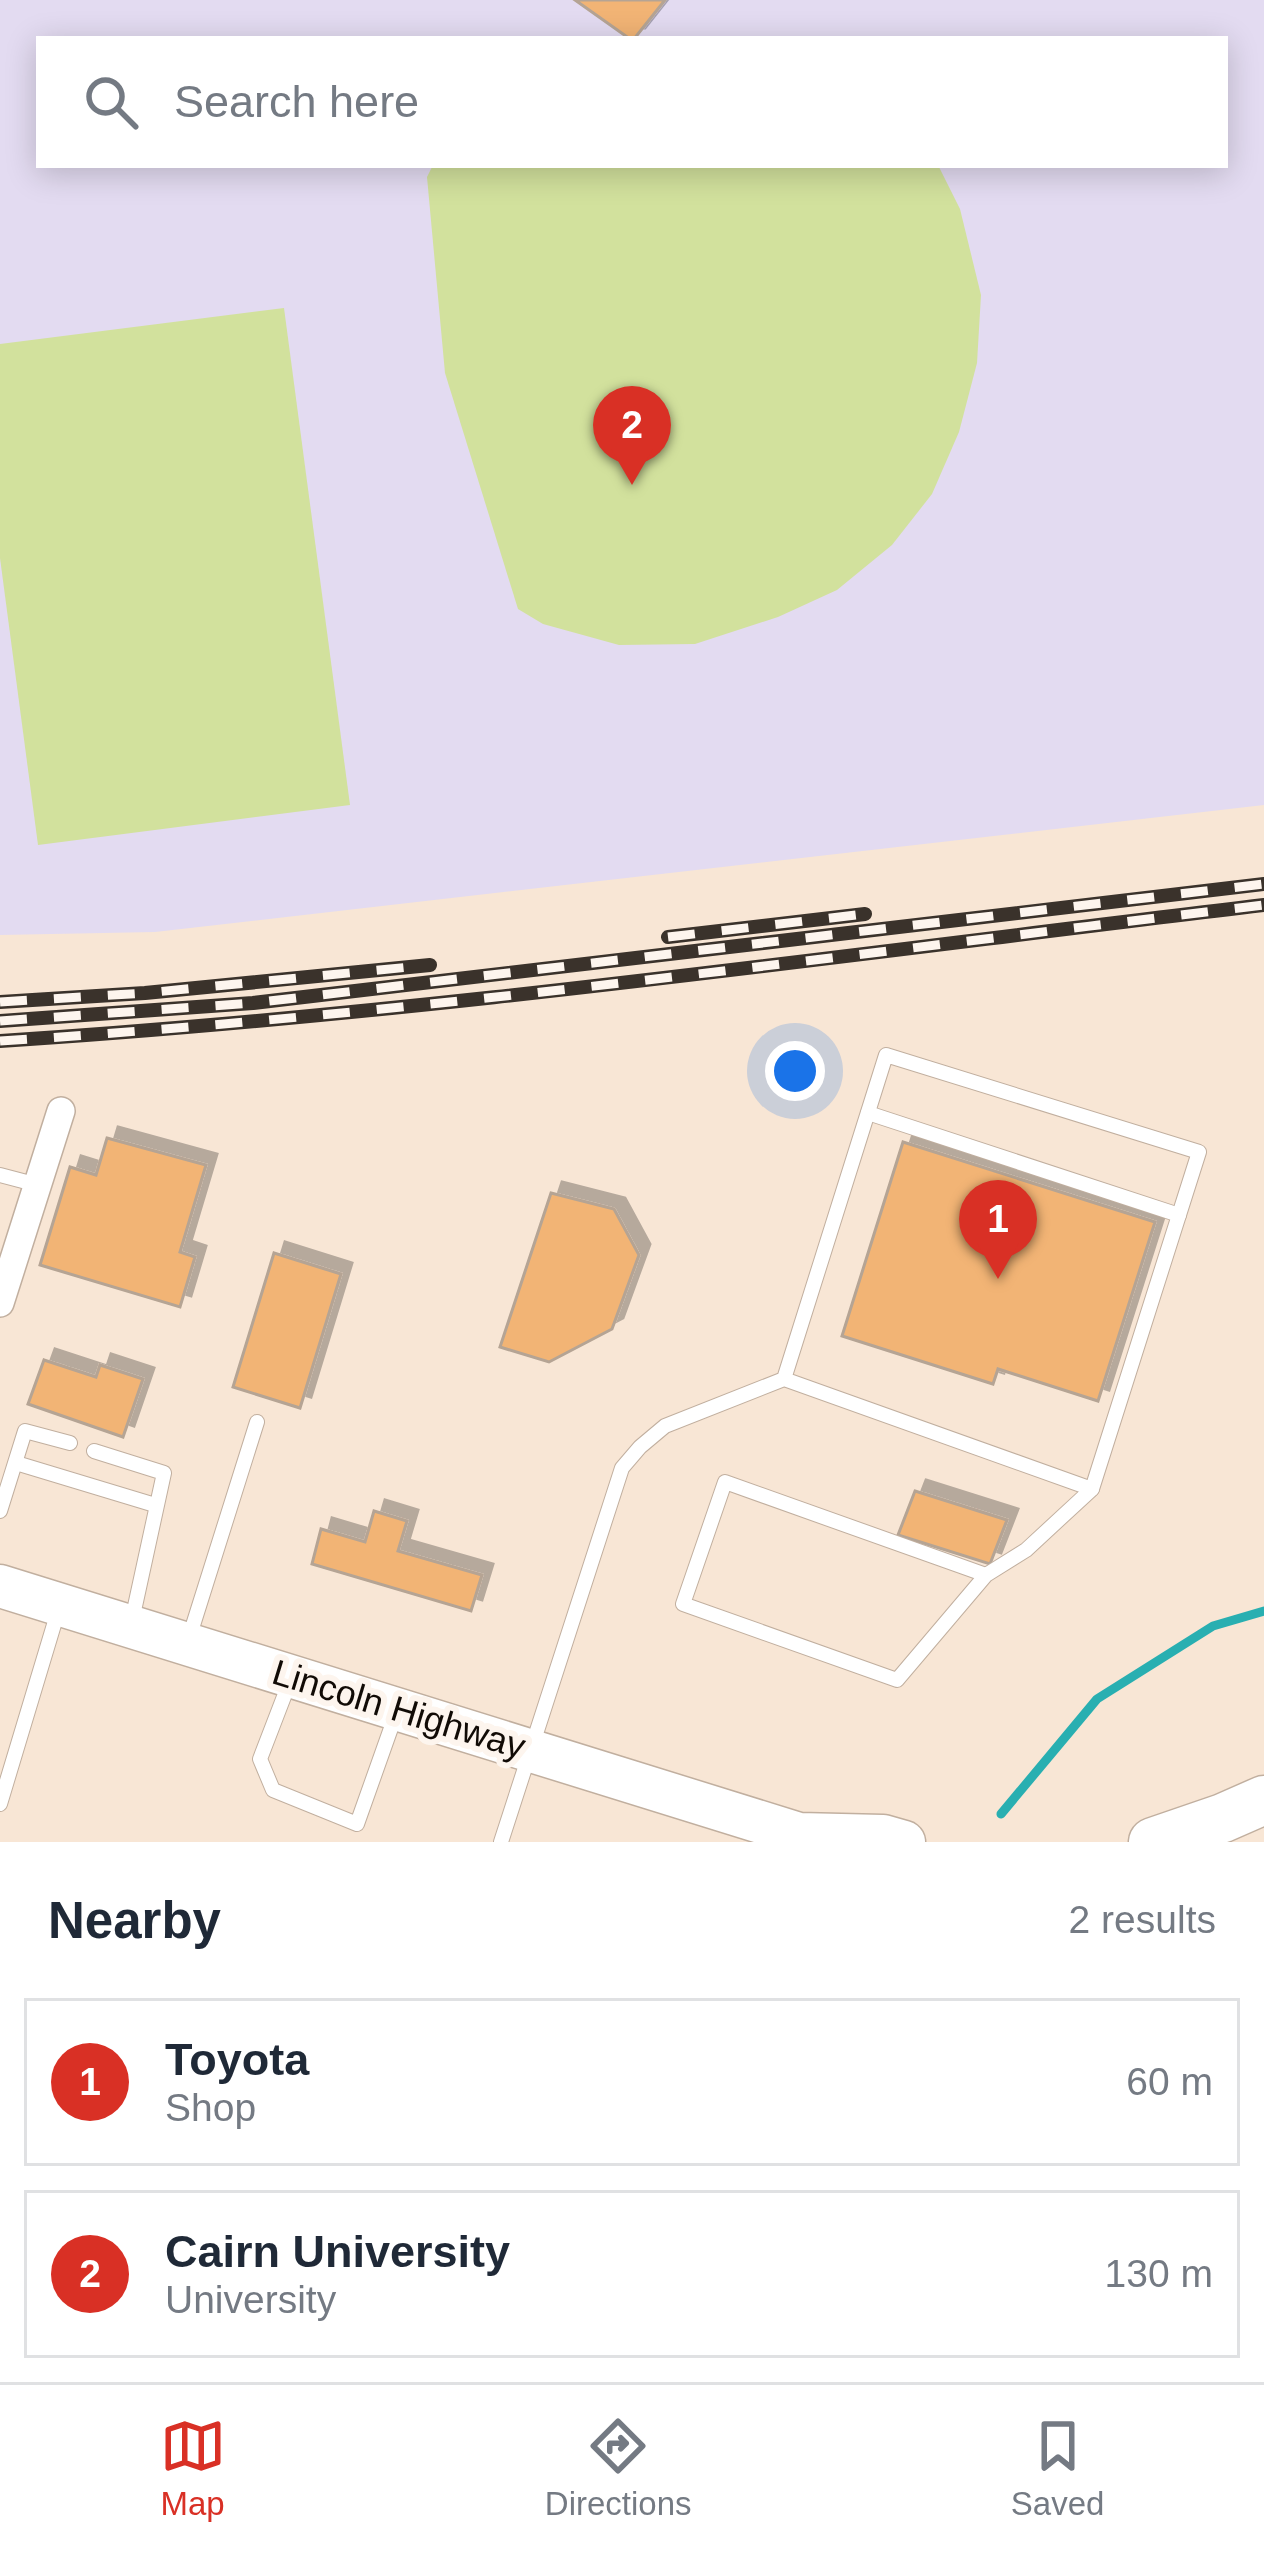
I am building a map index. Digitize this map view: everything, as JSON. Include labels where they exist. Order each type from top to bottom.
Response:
[{"type":"highway","points":[[1153,1842],[1264,1800]]},
{"type":"main road","name":"Lincoln Highway","points":[[0,1586],[804,1838],[884,1836],[904,1842]]},
{"type":"street","points":[[3,1285],[61,1112]]},
{"type":"lane","points":[[784,1379],[886,1055],[1199,1152],[1093,1489],[1026,1550],[986,1575],[897,1680],[683,1604],[725,1482],[986,1575]]},
{"type":"lane","points":[[868,1114],[1179,1215]]},
{"type":"lane","points":[[0,1175],[38,1185]]},
{"type":"lane","points":[[501,1842],[622,1468],[665,1426],[784,1379],[1093,1489]]},
{"type":"lane","points":[[188,1643],[257,1422]]},
{"type":"lane","points":[[0,1511],[25,1431],[70,1443]]},
{"type":"lane","points":[[94,1451],[164,1473],[131,1624]]},
{"type":"lane","points":[[16,1463],[155,1504]]},
{"type":"lane","points":[[0,1804],[60,1603]]},
{"type":"lane","points":[[292,1676],[260,1759],[273,1790],[357,1825],[398,1709]]},
{"type":"shaded area","points":[[0,0],[1264,0],[1264,805],[155,932],[0,935]]},
{"type":"green space","points":[[432,168],[940,168],[960,209],[981,295],[977,363],[959,432],[932,494],[892,545],[837,590],[778,617],[695,644],[619,645],[543,624],[518,609],[445,373],[427,177]]},
{"type":"green space","points":[[284,308],[350,805],[38,845],[0,558],[0,344]]},
{"type":"building","points":[[575,0],[665,0],[636,36],[626,36]]},
{"type":"building","points":[[107,1138],[206,1165],[180,1252],[195,1257],[180,1307],[40,1265],[70,1167],[96,1175]]},
{"type":"building","points":[[903,1142],[1155,1222],[1098,1401],[998,1369],[993,1384],[842,1336]]},
{"type":"building","points":[[551,1193],[614,1209],[639,1255],[612,1329],[549,1362],[500,1347]]},
{"type":"building","points":[[274,1253],[341,1274],[300,1408],[233,1387]]},
{"type":"building","points":[[44,1360],[96,1377],[100,1365],[143,1379],[123,1437],[28,1404]]},
{"type":"building","points":[[915,1491],[1007,1520],[990,1564],[898,1535]]},
{"type":"building","points":[[374,1511],[407,1521],[398,1551],[482,1575],[471,1611],[312,1564],[321,1529],[365,1542]]},
{"type":"waterway","points":[[1001,1814],[1097,1699],[1213,1626],[1264,1611]]},
{"type":"railway","points":[[0,1021],[253,1003],[1264,884]]},
{"type":"railway","points":[[0,1041],[475,999],[1264,905]]},
{"type":"railway","points":[[668,937],[865,914]]},
{"type":"railway","points":[[0,1002],[430,965]]},
{"type":"place","name":"Cairn University","points":[[632,485]]},
{"type":"place","name":"Toyota","points":[[998,1279]]}]
